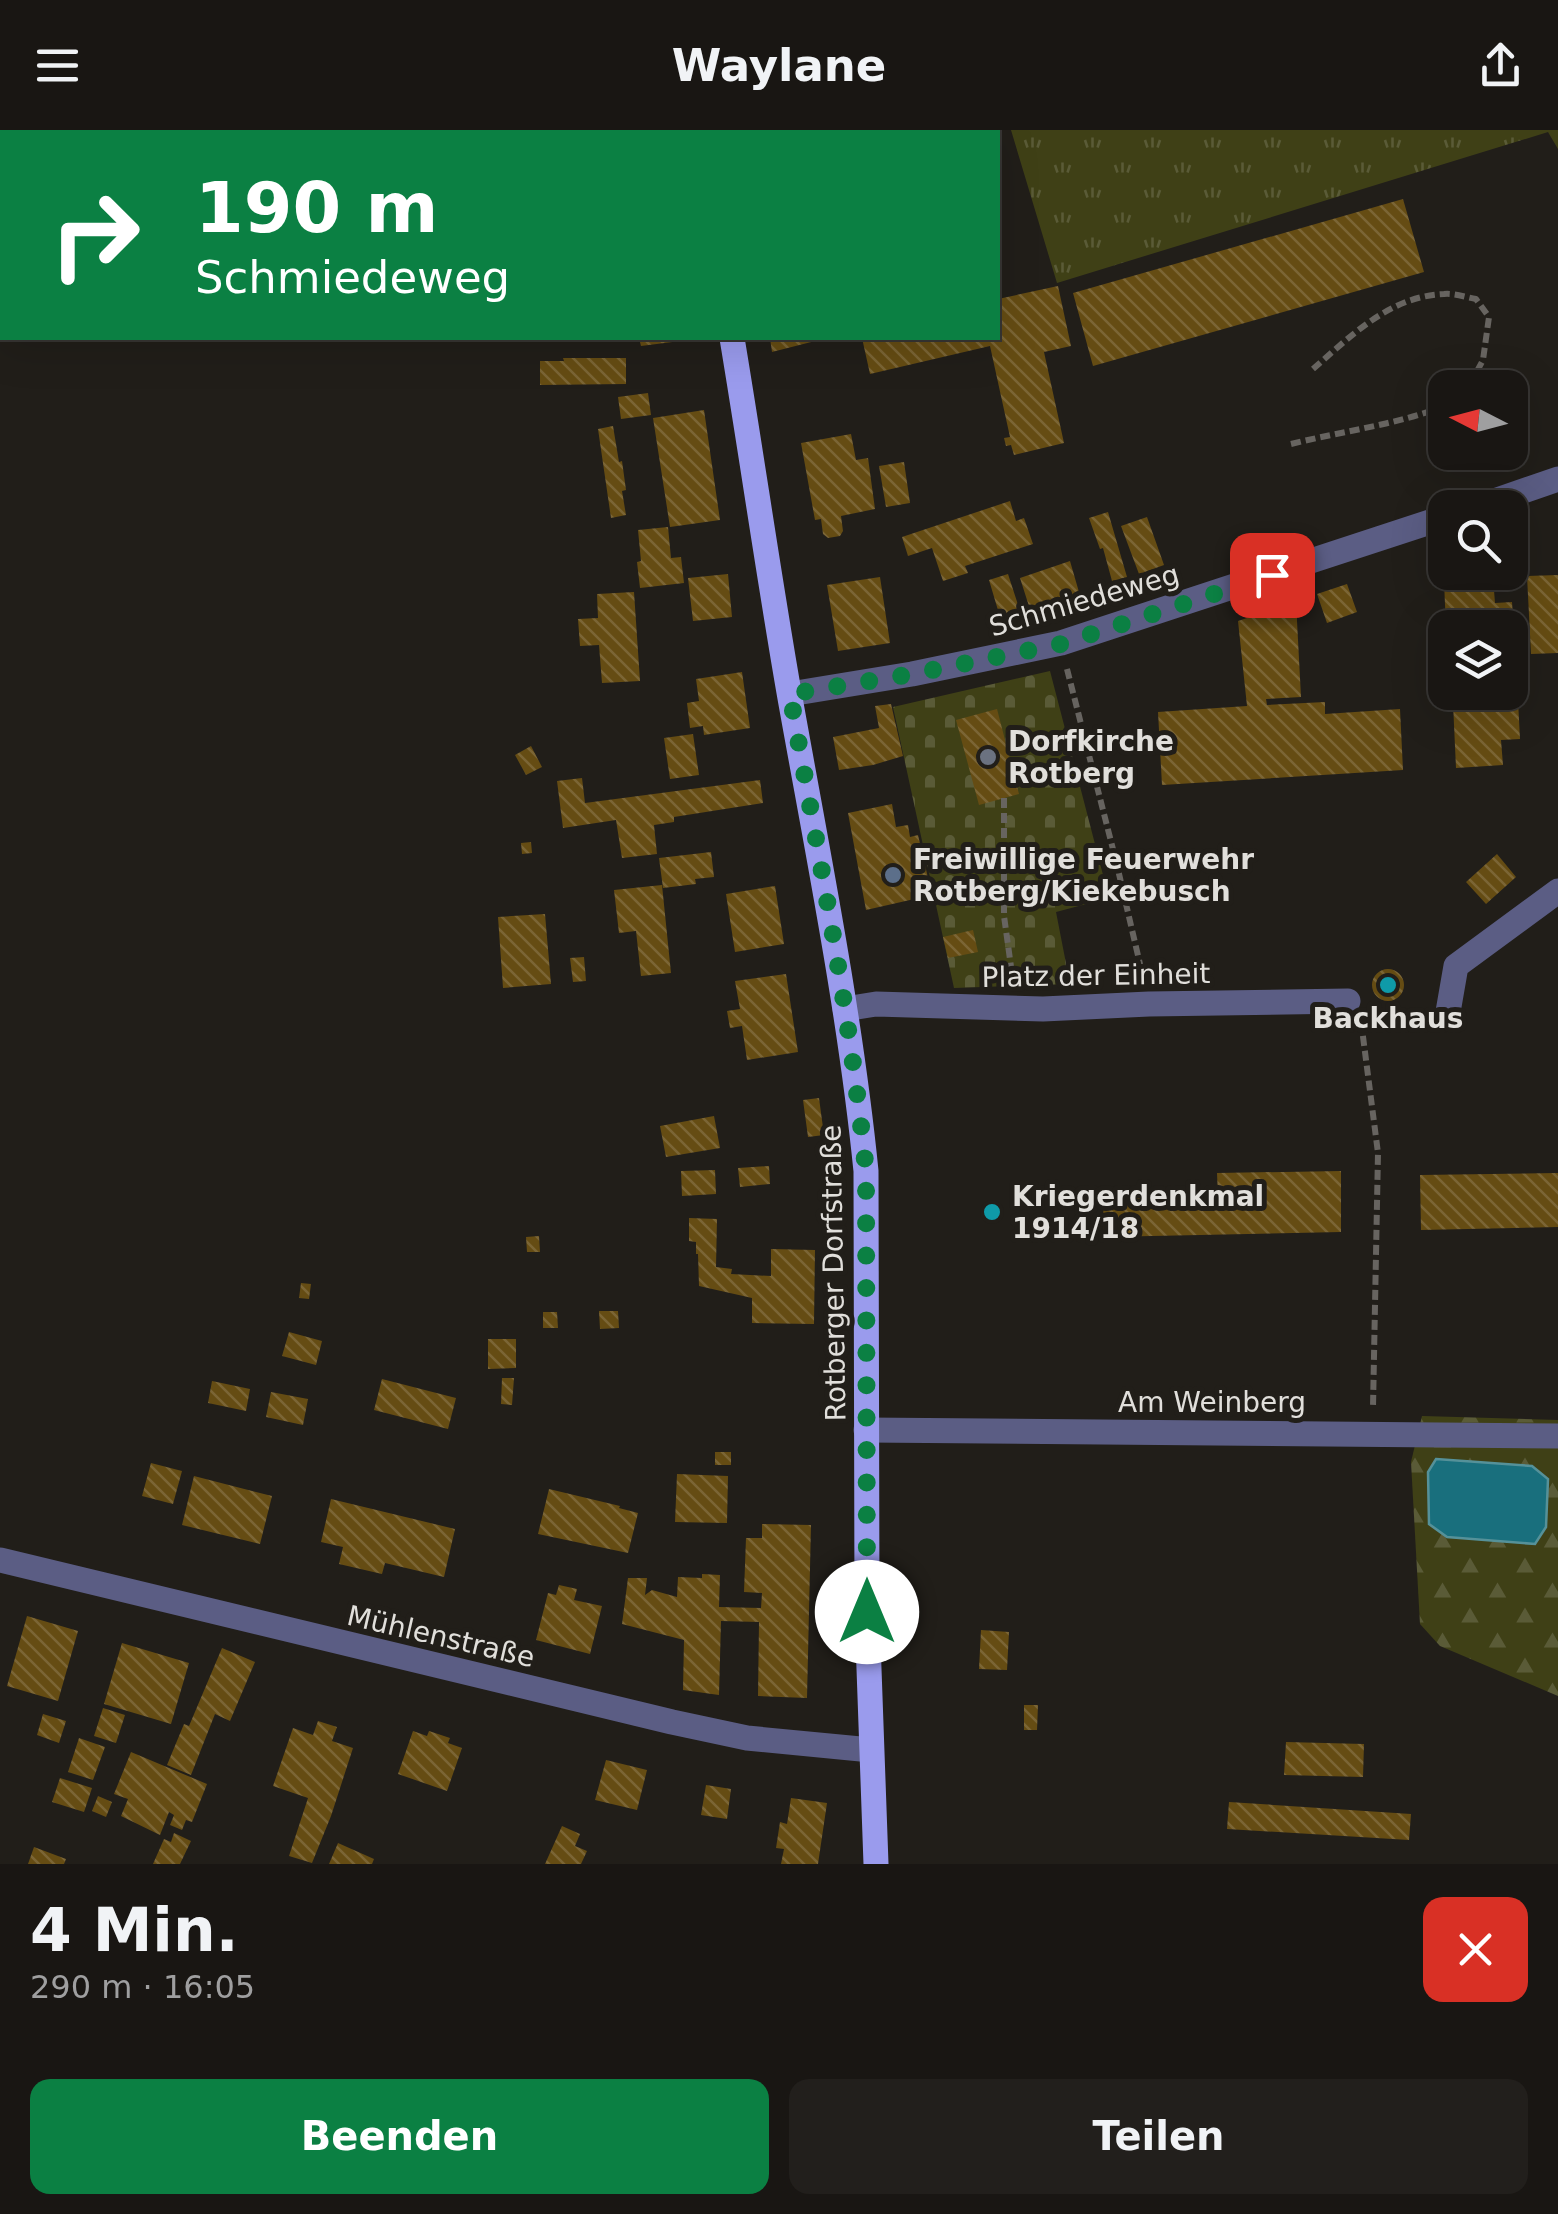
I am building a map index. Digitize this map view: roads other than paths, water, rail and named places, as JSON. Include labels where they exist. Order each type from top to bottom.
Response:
[{"type":"main road","name":"Rotberger Dorfstraße","points":[[732,340],[860,1106],[866,1171],[867,1612],[875,1862]]},
{"type":"street","points":[[1526,490],[1558,479]]},
{"type":"street","name":"Schmiedeweg","points":[[790,694],[1061,644],[1428,523]]},
{"type":"street","points":[[1448,1012],[1456,966],[1558,891]]},
{"type":"street","name":"Platz der Einheit","points":[[845,1009],[876,1004],[1016,1008],[1348,1001]]},
{"type":"street","name":"Am Weinberg","points":[[866,1430],[1558,1436]]},
{"type":"street","name":"Mühlenstraße","points":[[0,1560],[672,1722],[747,1738],[871,1750]]},
{"type":"water","points":[[1436,1459],[1532,1466],[1548,1479],[1546,1527],[1535,1544],[1447,1537],[1429,1524],[1428,1472]]},
{"type":"place","name":"Dorfkirche Rotberg","points":[[988,757]]},
{"type":"place","name":"Freiwillige Feuerwehr Rotberg/Kiekebusch","points":[[893,875]]},
{"type":"place","name":"Backhaus","points":[[1388,985]]},
{"type":"place","name":"Kriegerdenkmal 1914/18","points":[[992,1212]]}]
